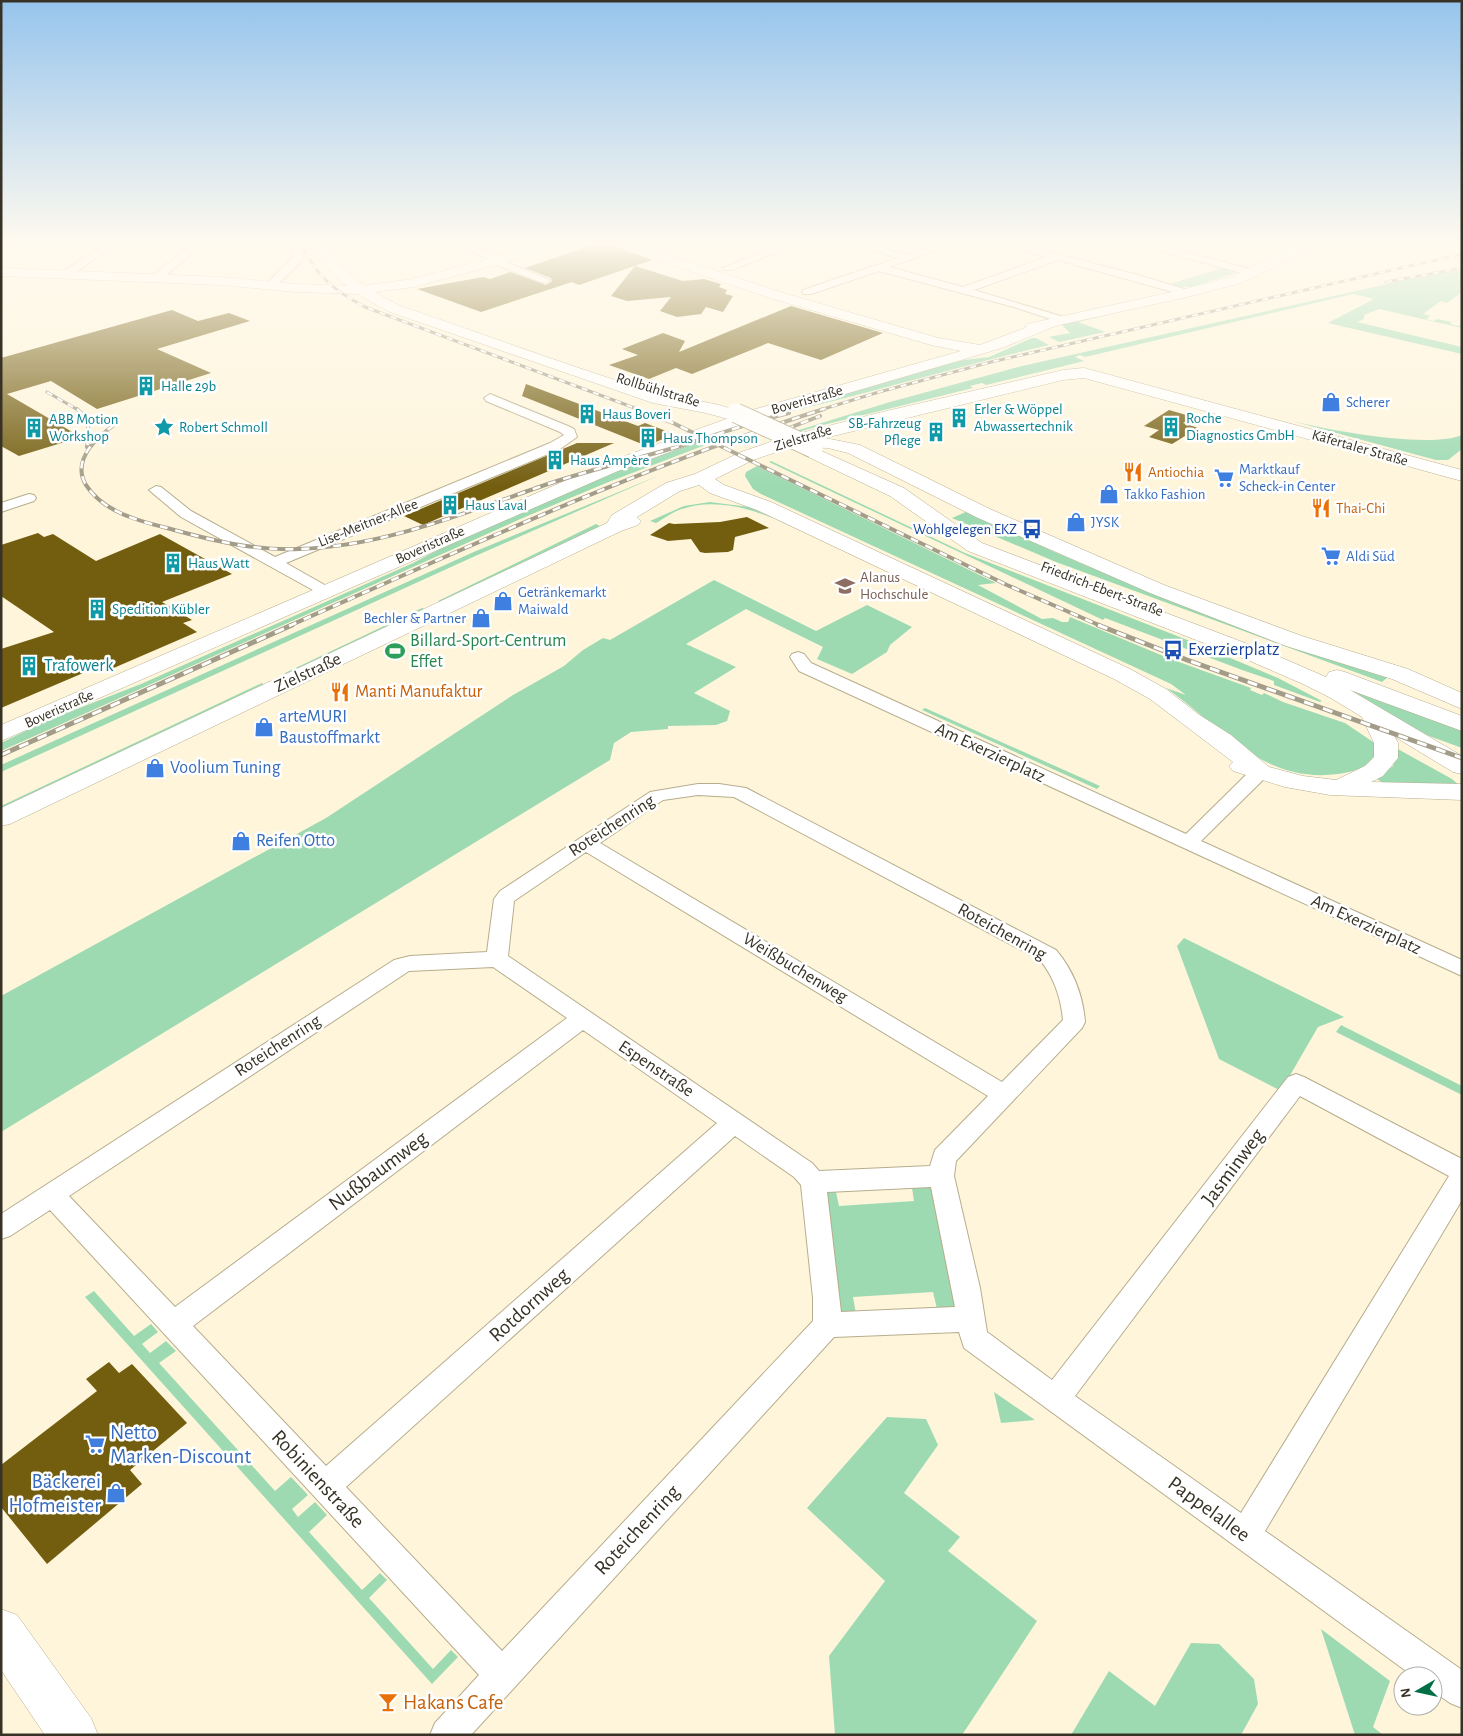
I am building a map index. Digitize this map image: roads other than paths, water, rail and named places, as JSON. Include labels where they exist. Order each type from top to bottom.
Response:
[{"type":"main road","name":"Rollbühlstraße","points":[[439,324],[643,394],[734,414]]},
{"type":"main road","name":"Rollbühlstraße","points":[[459,324],[678,399],[721,408],[734,414]]},
{"type":"main road","points":[[874,324],[936,342],[983,348],[1002,343],[1051,324]]},
{"type":"main road","points":[[922,324],[958,334],[978,342],[983,348]]},
{"type":"main road","points":[[983,348],[993,340],[1013,332],[1047,324]]},
{"type":"main road","points":[[958,334],[1013,332]]},
{"type":"main road","points":[[936,342],[957,340],[960,338],[958,334]]},
{"type":"main road","points":[[936,342],[944,348],[951,359]]},
{"type":"main road","name":"Boveristraße","points":[[1,734],[540,497],[659,449],[780,407],[951,359],[983,348]]},
{"type":"main road","name":"Zielstraße","points":[[820,440],[1063,374],[1084,373]]},
{"type":"main road","name":"Käfertaler Straße","points":[[1084,373],[1458,471]]},
{"type":"main road","points":[[734,414],[820,440]]},
{"type":"main road","name":"Friedrich-Ebert-Straße","points":[[788,442],[820,440],[854,449],[985,514],[1157,589],[1294,641],[1400,674],[1462,702]]},
{"type":"main road","name":"Friedrich-Ebert-Straße","points":[[820,440],[893,485],[958,531],[990,546],[1462,724]]},
{"type":"main road","name":"Friedrich-Ebert-Straße","points":[[820,440],[975,547],[1281,666],[1338,692],[1462,766]]},
{"type":"main road","name":"Zielstraße","points":[[614,527],[620,519],[665,491],[705,476],[747,456],[788,442]]},
{"type":"main road","points":[[705,476],[713,486],[743,500],[764,506]]},
{"type":"main road","points":[[705,476],[729,483],[764,506],[1122,674],[1158,694],[1189,719],[1210,745],[1231,762],[1300,783],[1341,788],[1462,792]]},
{"type":"main road","name":"Zielstraße","points":[[1,818],[614,527],[636,520],[686,492],[705,476]]},
{"type":"main road","points":[[661,506],[696,501],[743,500]]},
{"type":"main road","name":"Friedrich-Ebert-Straße","points":[[1370,666],[1405,682],[1417,692],[1419,697],[1416,701],[1404,702]]},
{"type":"main road","points":[[1341,788],[1374,771],[1386,758],[1386,743],[1372,713]]},
{"type":"main road","points":[[1,1631],[74,1735]]},
{"type":"street","name":"Lise-Meitner-Allee","points":[[274,563],[555,446],[571,437],[570,432],[564,429],[490,398]]},
{"type":"street","points":[[156,490],[186,514],[325,592]]},
{"type":"street","points":[[1,508],[24,500]]},
{"type":"street","name":"Am Exerzierplatz","points":[[798,656],[805,667],[1462,969]]},
{"type":"street","points":[[1188,843],[1260,772]]},
{"type":"street","name":"Roteichenring","points":[[1,1228],[402,965],[497,959],[504,899],[657,796],[673,792],[729,790],[739,792],[1048,955],[1056,964],[1073,1010],[1074,1022],[944,1157],[941,1176],[971,1319]]},
{"type":"street","name":"Weißbuchenweg","points":[[585,843],[1004,1094]]},
{"type":"street","name":"Espenstraße","points":[[497,959],[803,1170],[813,1182]]},
{"type":"street","name":"Nußbaumweg","points":[[174,1324],[582,1019]]},
{"type":"street","name":"Jasminweg","points":[[1055,1399],[1296,1083],[1462,1171]]},
{"type":"street","name":"Rotdornweg","points":[[325,1486],[733,1123]]},
{"type":"street","points":[[941,1176],[813,1182],[827,1298],[828,1325],[971,1319]]},
{"type":"street","points":[[1245,1535],[1462,1177]]},
{"type":"street","name":"Robinienstraße","points":[[52,1195],[502,1675]]},
{"type":"street","name":"Pappelallee","points":[[971,1319],[974,1338],[1055,1399],[1462,1690]]},
{"type":"street","name":"Roteichenring","points":[[447,1735],[828,1325]]},
{"type":"railway","points":[[410,324],[640,410]]},
{"type":"railway","points":[[820,410],[991,362],[1157,324]]},
{"type":"railway","points":[[47,392],[78,410]]},
{"type":"railway","points":[[636,409],[673,423],[704,438]]},
{"type":"railway","points":[[719,445],[824,409]]},
{"type":"railway","points":[[78,410],[88,426],[87,447]]},
{"type":"railway","points":[[704,438],[789,413]]},
{"type":"railway","points":[[771,435],[820,416]]},
{"type":"railway","points":[[114,425],[93,443],[84,458],[82,467],[82,476],[86,485],[102,502],[122,514],[199,537],[232,544],[282,549],[332,546],[396,534],[567,478],[704,438]]},
{"type":"railway","points":[[704,438],[719,445]]},
{"type":"railway","points":[[289,626],[487,538],[719,445]]},
{"type":"railway","points":[[719,445],[1007,585],[1101,626]]},
{"type":"railway","points":[[1,755],[292,625]]},
{"type":"railway","points":[[1098,625],[1187,660],[1462,758]]},
{"type":"place","name":"Halle 29b","points":[[146,386]]},
{"type":"place","name":"Scherer","points":[[1331,402]]},
{"type":"place","name":"Haus Boveri","points":[[587,414]]},
{"type":"place","name":"Erler & Wöppel Abwassertechnik","points":[[959,418]]},
{"type":"place","name":"Robert Schmoll","points":[[164,427]]},
{"type":"place","name":"Roche Diagnostics GmbH","points":[[1171,427]]},
{"type":"place","name":"ABB Motion Workshop","points":[[34,428]]},
{"type":"place","name":"SB-Fahrzeug Pflege","points":[[936,432]]},
{"type":"place","name":"Haus Thompson","points":[[648,438]]},
{"type":"place","name":"Haus Ampère","points":[[555,460]]},
{"type":"place","name":"Antiochia","points":[[1133,472]]},
{"type":"place","name":"Marktkauf Scheck-in Center","points":[[1224,478]]},
{"type":"place","name":"Takko Fashion","points":[[1109,494]]},
{"type":"place","name":"Haus Laval","points":[[450,505]]},
{"type":"place","name":"Thai-Chi","points":[[1321,508]]},
{"type":"place","name":"JYSK","points":[[1076,522]]},
{"type":"place","name":"Wohlgelegen EKZ","points":[[1032,529]]},
{"type":"place","name":"Aldi Süd","points":[[1331,556]]},
{"type":"place","name":"Haus Watt","points":[[173,563]]},
{"type":"place","name":"Alanus Hochschule","points":[[845,586]]},
{"type":"place","name":"Getränkemarkt Maiwald","points":[[503,601]]},
{"type":"place","name":"Spedition Kübler","points":[[97,609]]},
{"type":"place","name":"Bechler & Partner","points":[[481,618]]},
{"type":"place","name":"Exerzierplatz","points":[[1173,650]]},
{"type":"place","name":"Billard-Sport-Centrum Effet","points":[[395,651]]},
{"type":"place","name":"Trafowerk","points":[[29,666]]},
{"type":"place","name":"Manti Manufaktur","points":[[340,692]]},
{"type":"place","name":"arteMURI Baustoffmarkt","points":[[264,727]]},
{"type":"place","name":"Voolium Tuning","points":[[155,768]]},
{"type":"place","name":"Reifen Otto","points":[[241,841]]},
{"type":"place","name":"Netto Marken-Discount","points":[[95,1444]]},
{"type":"place","name":"Bäckerei Hofmeister","points":[[116,1493]]},
{"type":"place","name":"Hakans Cafe","points":[[388,1702]]}]
